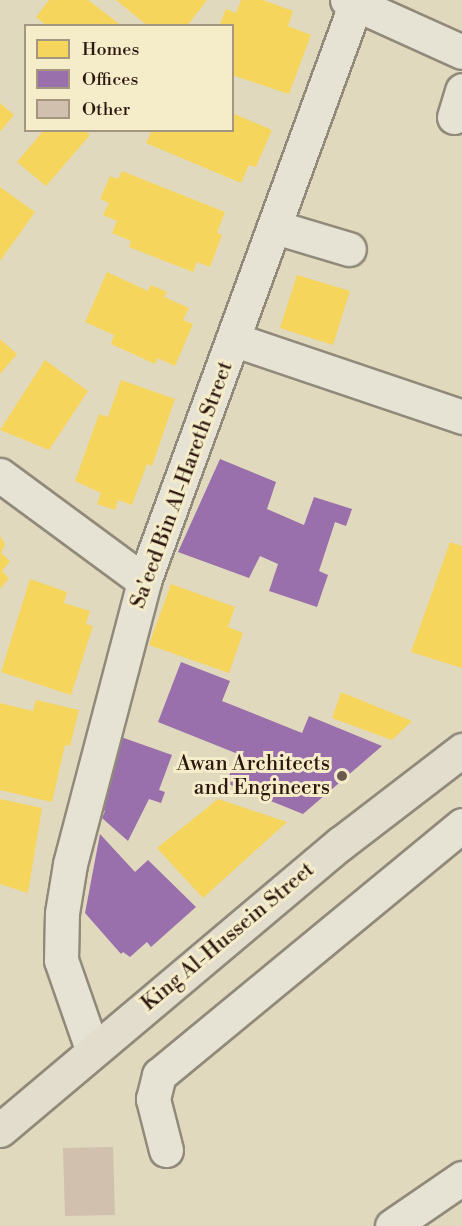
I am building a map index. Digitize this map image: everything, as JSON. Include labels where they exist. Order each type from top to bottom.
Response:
[{"type":"main road","name":"King Al-Hussein Street","points":[[0,1130],[92,1049],[341,843],[462,750]]},
{"type":"street","points":[[353,2],[462,52]]},
{"type":"street","name":"Sa'eed Bin Al-Hareth Street","points":[[92,1049],[61,960],[62,913],[70,864],[144,580],[235,340],[353,2]]},
{"type":"street","points":[[275,227],[349,249]]},
{"type":"street","points":[[235,340],[462,417]]},
{"type":"street","points":[[0,475],[144,580]]},
{"type":"street","points":[[166,1150],[153,1099],[159,1075],[462,825]]},
{"type":"street","points":[[392,1226],[462,1178]]},
{"type":"building: Homes","points":[[49,0],[88,0],[119,24],[45,24],[36,17]]},
{"type":"building: Homes","points":[[116,0],[207,0],[189,24],[146,24]]},
{"type":"building: Homes","points":[[241,0],[263,0],[293,11],[288,26],[311,35],[289,94],[234,76],[234,24],[220,24],[226,9],[236,13]]},
{"type":"building: Homes","points":[[0,103],[14,115],[0,132]]},
{"type":"building: Homes","points":[[234,114],[272,130],[256,167],[249,165],[241,183],[146,143],[151,132],[234,132]]},
{"type":"building: Homes","points":[[42,132],[86,132],[90,135],[46,186],[17,162]]},
{"type":"building: Homes","points":[[122,171],[225,212],[217,233],[222,235],[210,267],[197,262],[193,272],[129,247],[131,241],[112,233],[117,221],[103,215],[109,203],[100,199],[110,176],[118,179]]},
{"type":"building: Homes","points":[[0,187],[35,212],[0,261]]},
{"type":"building: Homes","points":[[107,272],[148,291],[151,285],[167,292],[164,297],[189,308],[183,320],[193,324],[175,366],[158,358],[155,364],[111,344],[114,335],[85,322]]},
{"type":"building: Homes","points":[[297,275],[350,291],[333,345],[280,328]]},
{"type":"building: Homes","points":[[0,339],[17,354],[0,374]]},
{"type":"building: Homes","points":[[45,360],[88,391],[49,450],[0,430]]},
{"type":"building: Homes","points":[[121,380],[175,399],[152,466],[147,464],[132,505],[118,500],[115,510],[97,504],[101,493],[75,481],[99,414],[108,417]]},
{"type":"building: Homes","points":[[0,536],[5,544],[1,553],[10,561],[2,571],[9,578],[0,589]]},
{"type":"building: Homes","points":[[450,542],[462,546],[462,668],[411,652]]},
{"type":"building: Homes","points":[[30,579],[67,592],[64,603],[90,611],[86,624],[93,626],[71,695],[1,672]]},
{"type":"building: Homes","points":[[171,584],[235,607],[228,627],[243,633],[229,673],[149,645]]},
{"type":"building: Homes","points":[[341,692],[412,721],[392,740],[332,718]]},
{"type":"building: Homes","points":[[36,700],[79,710],[70,746],[65,745],[52,802],[0,790],[0,703],[33,711]]},
{"type":"building: Homes","points":[[0,799],[42,808],[28,893],[0,884]]},
{"type":"building: Homes","points":[[218,799],[287,822],[203,898],[157,848]]},
{"type":"building: Offices","points":[[220,459],[276,482],[267,509],[304,525],[314,497],[352,509],[346,526],[335,522],[319,571],[328,575],[317,607],[269,591],[278,564],[260,556],[249,578],[178,552]]},
{"type":"building: Offices","points":[[181,662],[230,681],[222,701],[302,733],[309,716],[382,746],[303,814],[226,783],[238,754],[158,722]]},
{"type":"building: Offices","points":[[121,737],[172,755],[159,790],[165,792],[161,803],[149,799],[128,841],[102,818],[105,811],[97,808],[112,777],[107,775]]},
{"type":"building: Offices","points":[[100,834],[135,872],[148,860],[196,907],[151,947],[147,942],[130,957],[123,952],[121,954],[85,913]]},
{"type":"building: Other","points":[[113,1147],[115,1215],[65,1216],[63,1148]]},
{"type":"place","name":"Awan Architects and Engineers","points":[[342,776]]}]
